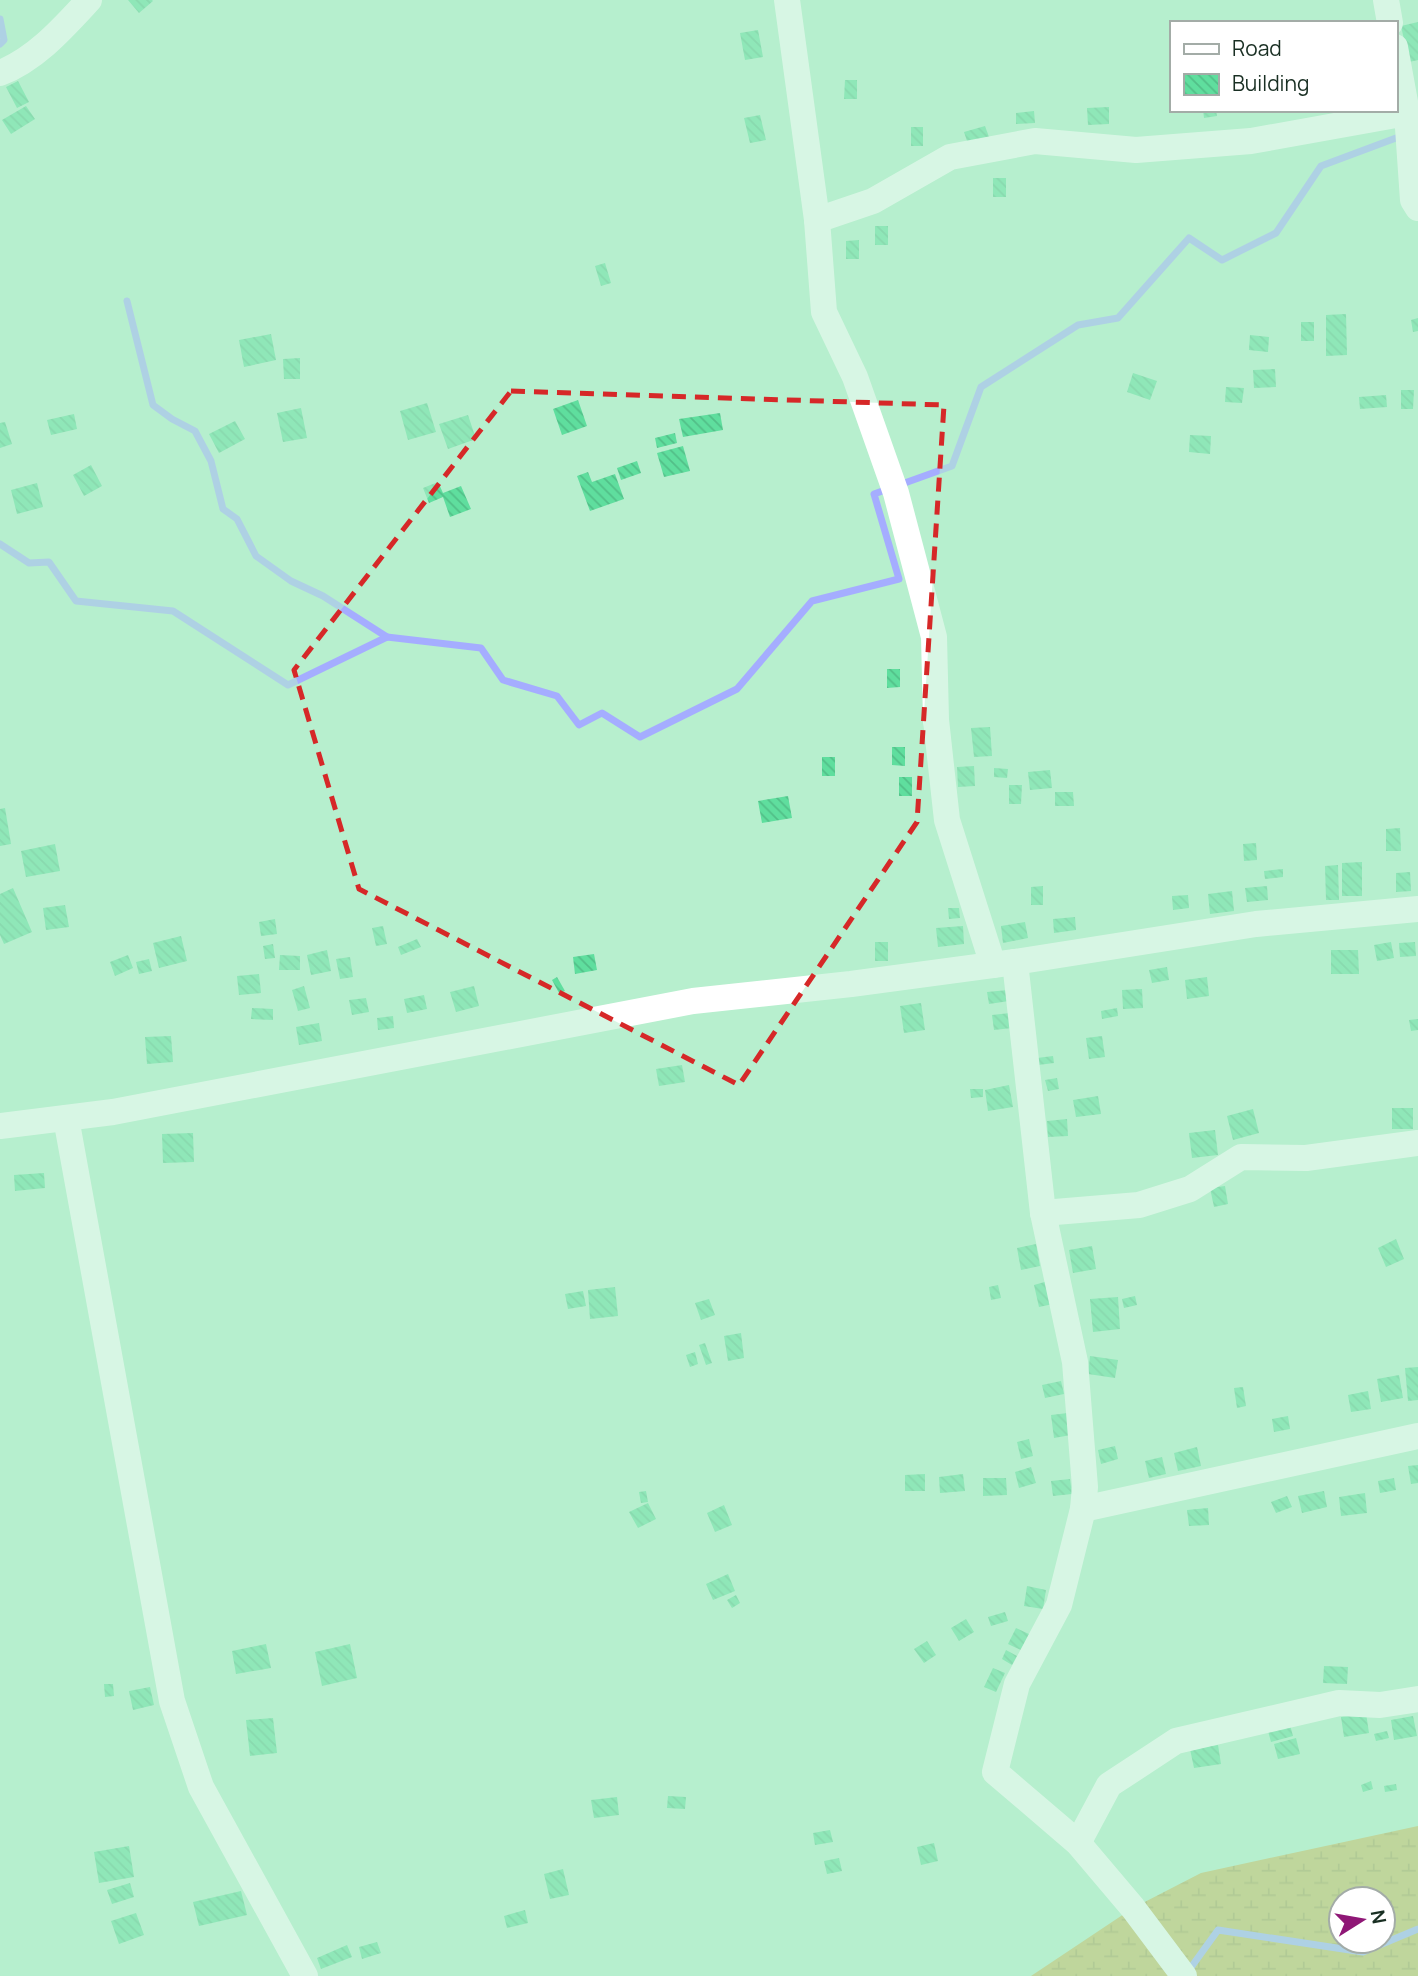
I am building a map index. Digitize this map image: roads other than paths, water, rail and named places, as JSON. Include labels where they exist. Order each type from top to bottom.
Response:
[{"type":"street","points":[[0,73],[13,68],[53,39],[89,0]]},
{"type":"street","points":[[787,0],[817,220],[824,312],[855,377],[896,493],[934,636],[936,720],[947,820],[1004,963],[1043,1213],[1075,1362],[1084,1457],[1083,1509],[1059,1605],[1017,1684],[995,1772],[1078,1843],[1102,1869],[1184,1976]]},
{"type":"street","points":[[1386,0],[1391,21]]},
{"type":"street","points":[[1397,54],[1410,96],[1413,200],[1418,208]]},
{"type":"street","points":[[817,220],[873,201],[950,157],[1035,141],[1136,150],[1238,142],[1350,112]]},
{"type":"street","points":[[0,1126],[113,1112],[693,1001],[851,984],[1256,924],[1418,909]]},
{"type":"street","points":[[66,1118],[172,1701],[201,1787],[305,1976]]},
{"type":"street","points":[[1043,1213],[1139,1205],[1190,1189],[1241,1157],[1306,1158],[1418,1143]]},
{"type":"street","points":[[1083,1509],[1418,1436]]},
{"type":"street","points":[[1078,1843],[1109,1785],[1175,1741],[1339,1703],[1380,1705],[1418,1699]]},
{"type":"waterway","points":[[0,19],[4,40],[0,44]]},
{"type":"waterway","points":[[0,544],[29,563],[49,562],[76,601],[173,611],[288,685],[387,637],[481,648],[503,680],[557,696],[579,725],[602,713],[640,737],[737,689],[812,601],[899,579],[874,494],[952,466],[981,387],[1078,325],[1118,318],[1189,238],[1222,260],[1276,233],[1321,166],[1404,135]]},
{"type":"waterway","points":[[127,301],[153,405],[195,431],[211,461],[223,509],[237,519],[256,556],[291,581],[323,596],[387,637]]},
{"type":"waterway","points":[[1192,1966],[1218,1930],[1363,1952],[1418,1929]]}]
